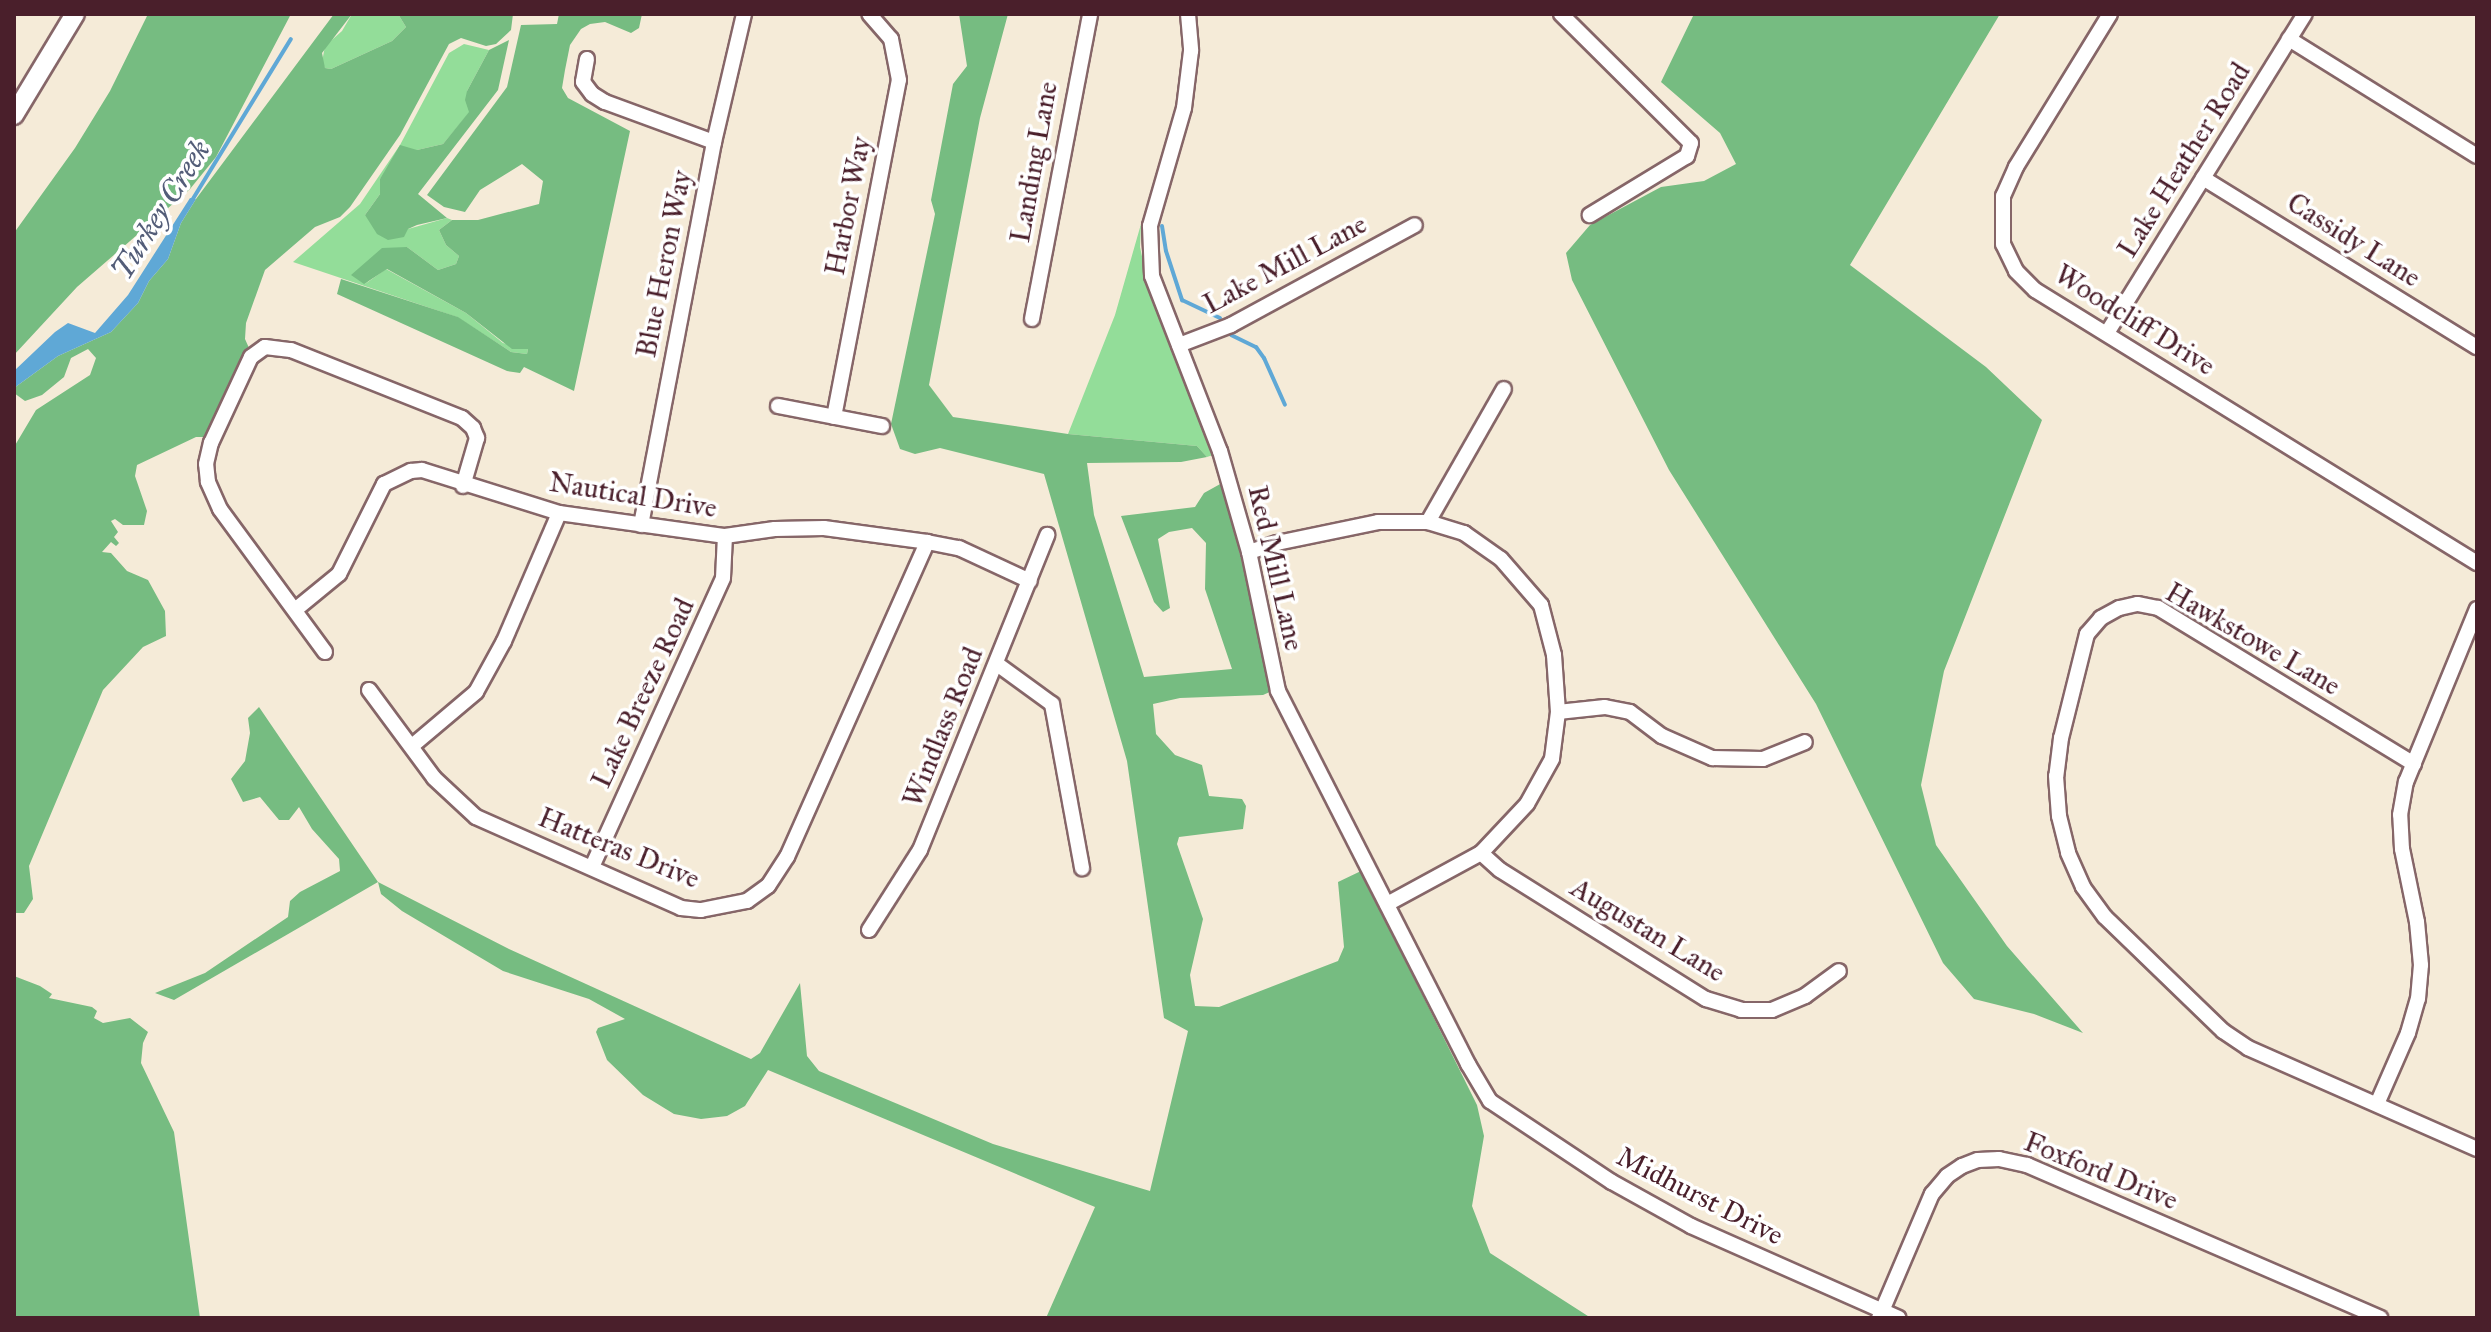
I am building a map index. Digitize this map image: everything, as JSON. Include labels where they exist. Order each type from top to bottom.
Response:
[{"type":"main road","points":[[14,115],[75,14]]},
{"type":"street","name":"Blue Heron Way","points":[[641,525],[714,142],[744,14]]},
{"type":"street","name":"Harbor Way","points":[[834,417],[899,80],[891,39],[869,14]]},
{"type":"street","name":"Landing Lane","points":[[1032,319],[1090,14]]},
{"type":"street","name":"Red Mill Lane","points":[[1188,14],[1191,51],[1184,108],[1150,226],[1152,276],[1220,451],[1249,552],[1278,691],[1490,1101]]},
{"type":"street","points":[[1561,14],[1691,143],[1687,156],[1590,215]]},
{"type":"street","name":"Woodcliff Drive","points":[[2110,14],[2016,167],[2003,196],[2000,222],[2003,244],[2016,271],[2035,290],[2477,563]]},
{"type":"street","name":"Lake Heather Road","points":[[2107,333],[2305,14]]},
{"type":"street","points":[[2289,39],[2477,156]]},
{"type":"street","points":[[587,59],[583,82],[592,94],[605,102],[714,142]]},
{"type":"street","name":"Cassidy Lane","points":[[2203,178],[2477,347]]},
{"type":"street","name":"Lake Mill Lane","points":[[1179,345],[1231,325],[1415,225]]},
{"type":"street","points":[[325,652],[220,509],[206,473],[211,443],[247,363],[260,350],[275,347],[291,350],[468,422],[476,433],[477,443],[463,486]]},
{"type":"street","points":[[1428,522],[1504,389]]},
{"type":"street","points":[[778,406],[882,426]]},
{"type":"street","name":"Nautical Drive","points":[[295,610],[339,574],[384,484],[403,473],[422,470],[463,486],[559,513],[641,525],[725,536],[775,529],[824,528],[927,542],[959,548],[1030,581]]},
{"type":"street","points":[[412,746],[476,692],[504,641],[559,513]]},
{"type":"street","points":[[1249,552],[1277,543],[1378,522],[1428,522],[1464,533],[1501,559],[1541,605],[1554,655],[1558,712],[1552,759],[1527,804],[1481,853],[1387,904]]},
{"type":"street","name":"Windlass Road","points":[[869,930],[920,850],[1047,535]]},
{"type":"street","name":"Lake Breeze Road","points":[[592,867],[723,578],[725,536]]},
{"type":"street","name":"Hatteras Drive","points":[[369,690],[434,778],[476,817],[691,909],[722,907],[747,901],[768,886],[787,857],[927,542]]},
{"type":"street","name":"Hawkstowe Lane","points":[[2414,764],[2158,608],[2137,604],[2119,608],[2101,618],[2087,634],[2061,738],[2056,776],[2059,816],[2068,853],[2083,887],[2116,927],[2212,1021],[2248,1048],[2477,1149]]},
{"type":"street","points":[[2377,1104],[2408,1033],[2418,999],[2419,937],[2402,849],[2400,815],[2406,782],[2477,609]]},
{"type":"street","points":[[997,664],[1052,704],[1082,868]]},
{"type":"street","points":[[1558,712],[1605,707],[1630,712],[1662,736],[1712,758],[1763,759],[1805,742]]},
{"type":"street","name":"Augustan Lane","points":[[1481,853],[1500,870],[1706,999],[1741,1010],[1772,1010],[1805,996],[1839,971]]},
{"type":"street","name":"Midhurst Drive","points":[[1490,1101],[1612,1182],[1691,1226],[1880,1314],[1899,1318]]},
{"type":"street","name":"Foxford Drive","points":[[1880,1314],[1932,1194],[1947,1176],[1962,1166],[1978,1160],[1999,1159],[2027,1165],[2380,1318]]},
{"type":"green space","points":[[148,14],[291,14],[216,157],[190,189],[77,287],[14,355],[14,233],[75,148],[110,91]]},
{"type":"green space","points":[[334,14],[352,14],[322,53],[325,68],[331,69],[392,41],[406,27],[398,14],[513,14],[511,30],[496,44],[486,46],[461,38],[449,44],[400,135],[350,207],[340,217],[315,227],[265,270],[246,323],[245,339],[249,348],[236,368],[205,437],[196,437],[137,465],[135,476],[147,511],[144,525],[123,525],[115,519],[111,521],[118,532],[114,537],[119,543],[116,546],[111,542],[102,552],[111,553],[127,571],[148,580],[165,611],[166,636],[143,647],[103,690],[29,866],[33,899],[24,913],[14,913],[14,447],[36,410],[90,375],[96,358],[88,349],[71,358],[64,377],[42,395],[25,401],[14,393],[14,388],[58,356],[111,332],[138,303],[149,281],[168,259],[181,223],[196,199]]},
{"type":"green space","points":[[352,14],[398,14],[406,27],[392,41],[331,69],[325,68],[322,62],[325,46],[342,31]]},
{"type":"green space","points":[[559,14],[642,14],[639,28],[631,33],[605,22],[581,29],[570,45],[565,70],[562,88],[568,98],[630,131],[574,391],[524,367],[520,373],[507,371],[337,294],[341,279],[458,317],[511,352],[527,354],[528,349],[512,349],[466,313],[387,269],[364,284],[351,275],[382,248],[407,247],[438,270],[456,264],[459,256],[446,245],[439,230],[452,220],[478,220],[539,204],[543,181],[522,164],[480,190],[465,212],[444,207],[427,195],[507,87],[521,25],[557,24]]},
{"type":"green space","points":[[959,14],[1008,14],[980,118],[929,385],[953,417],[1068,434],[1197,446],[1207,457],[1181,462],[1087,463],[1094,515],[1144,677],[1232,669],[1205,589],[1206,543],[1192,528],[1169,532],[1158,539],[1170,608],[1163,612],[1154,602],[1121,516],[1195,507],[1204,493],[1222,483],[1272,691],[1263,695],[1180,698],[1153,704],[1156,734],[1175,755],[1202,765],[1209,796],[1242,799],[1246,806],[1243,829],[1179,837],[1177,844],[1203,919],[1190,975],[1195,1006],[1219,1007],[1338,961],[1344,947],[1338,882],[1361,871],[1477,1105],[1484,1136],[1472,1206],[1490,1253],[1591,1318],[1046,1318],[1095,1207],[768,1070],[745,1106],[727,1116],[701,1119],[674,1114],[643,1095],[607,1060],[596,1032],[598,1028],[625,1019],[589,999],[503,971],[402,911],[381,894],[378,882],[509,949],[751,1059],[760,1053],[800,983],[807,1056],[819,1071],[993,1144],[1150,1191],[1188,1031],[1164,1018],[1127,761],[1044,474],[940,448],[915,454],[900,449],[891,424],[935,214],[931,200],[953,84],[967,66]]},
{"type":"green space","points":[[1694,14],[2000,14],[1850,265],[1986,367],[2042,420],[1944,671],[1921,785],[1936,845],[2007,946],[2083,1033],[2034,1014],[1974,999],[1943,963],[1816,704],[1669,470],[1572,280],[1566,253],[1590,225],[1661,187],[1704,181],[1736,164],[1720,133],[1661,82]]},
{"type":"green space","points":[[509,40],[498,90],[418,194],[447,218],[417,225],[408,229],[404,237],[388,240],[377,234],[365,215],[380,194],[380,179],[400,145],[417,150],[443,144],[469,112],[465,100],[467,91],[489,50]]},
{"type":"green space","points":[[464,44],[489,50],[467,91],[470,112],[443,144],[417,150],[380,179],[380,194],[365,215],[408,229],[447,218],[452,220],[439,230],[446,245],[459,256],[456,264],[438,270],[407,247],[365,284],[386,269],[466,313],[503,343],[528,349],[527,354],[511,352],[457,317],[293,262],[360,204],[400,145],[449,53]]},
{"type":"green space","points":[[1141,224],[1140,247],[1150,294],[1213,455],[1207,457],[1197,446],[1068,434],[1115,315]]},
{"type":"green space","points":[[259,707],[378,882],[174,1000],[155,993],[205,973],[288,917],[290,901],[300,892],[340,871],[339,859],[312,829],[299,807],[289,820],[279,820],[260,797],[243,802],[231,779],[245,761],[250,733],[248,718]]},
{"type":"green space","points":[[14,976],[40,986],[52,994],[49,998],[92,1007],[97,1011],[94,1018],[103,1023],[130,1018],[148,1032],[143,1043],[141,1063],[174,1132],[200,1318],[14,1318]]},
{"type":"water","points":[[190,198],[196,199],[181,223],[168,259],[149,281],[138,303],[111,332],[58,356],[14,388],[14,371],[68,323],[95,333],[128,295]]},
{"type":"waterway","name":"Turkey Creek","points":[[191,202],[291,39]]},
{"type":"waterway","points":[[1162,226],[1166,251],[1182,300],[1220,318]]},
{"type":"waterway","points":[[1231,335],[1256,347],[1285,405]]}]
